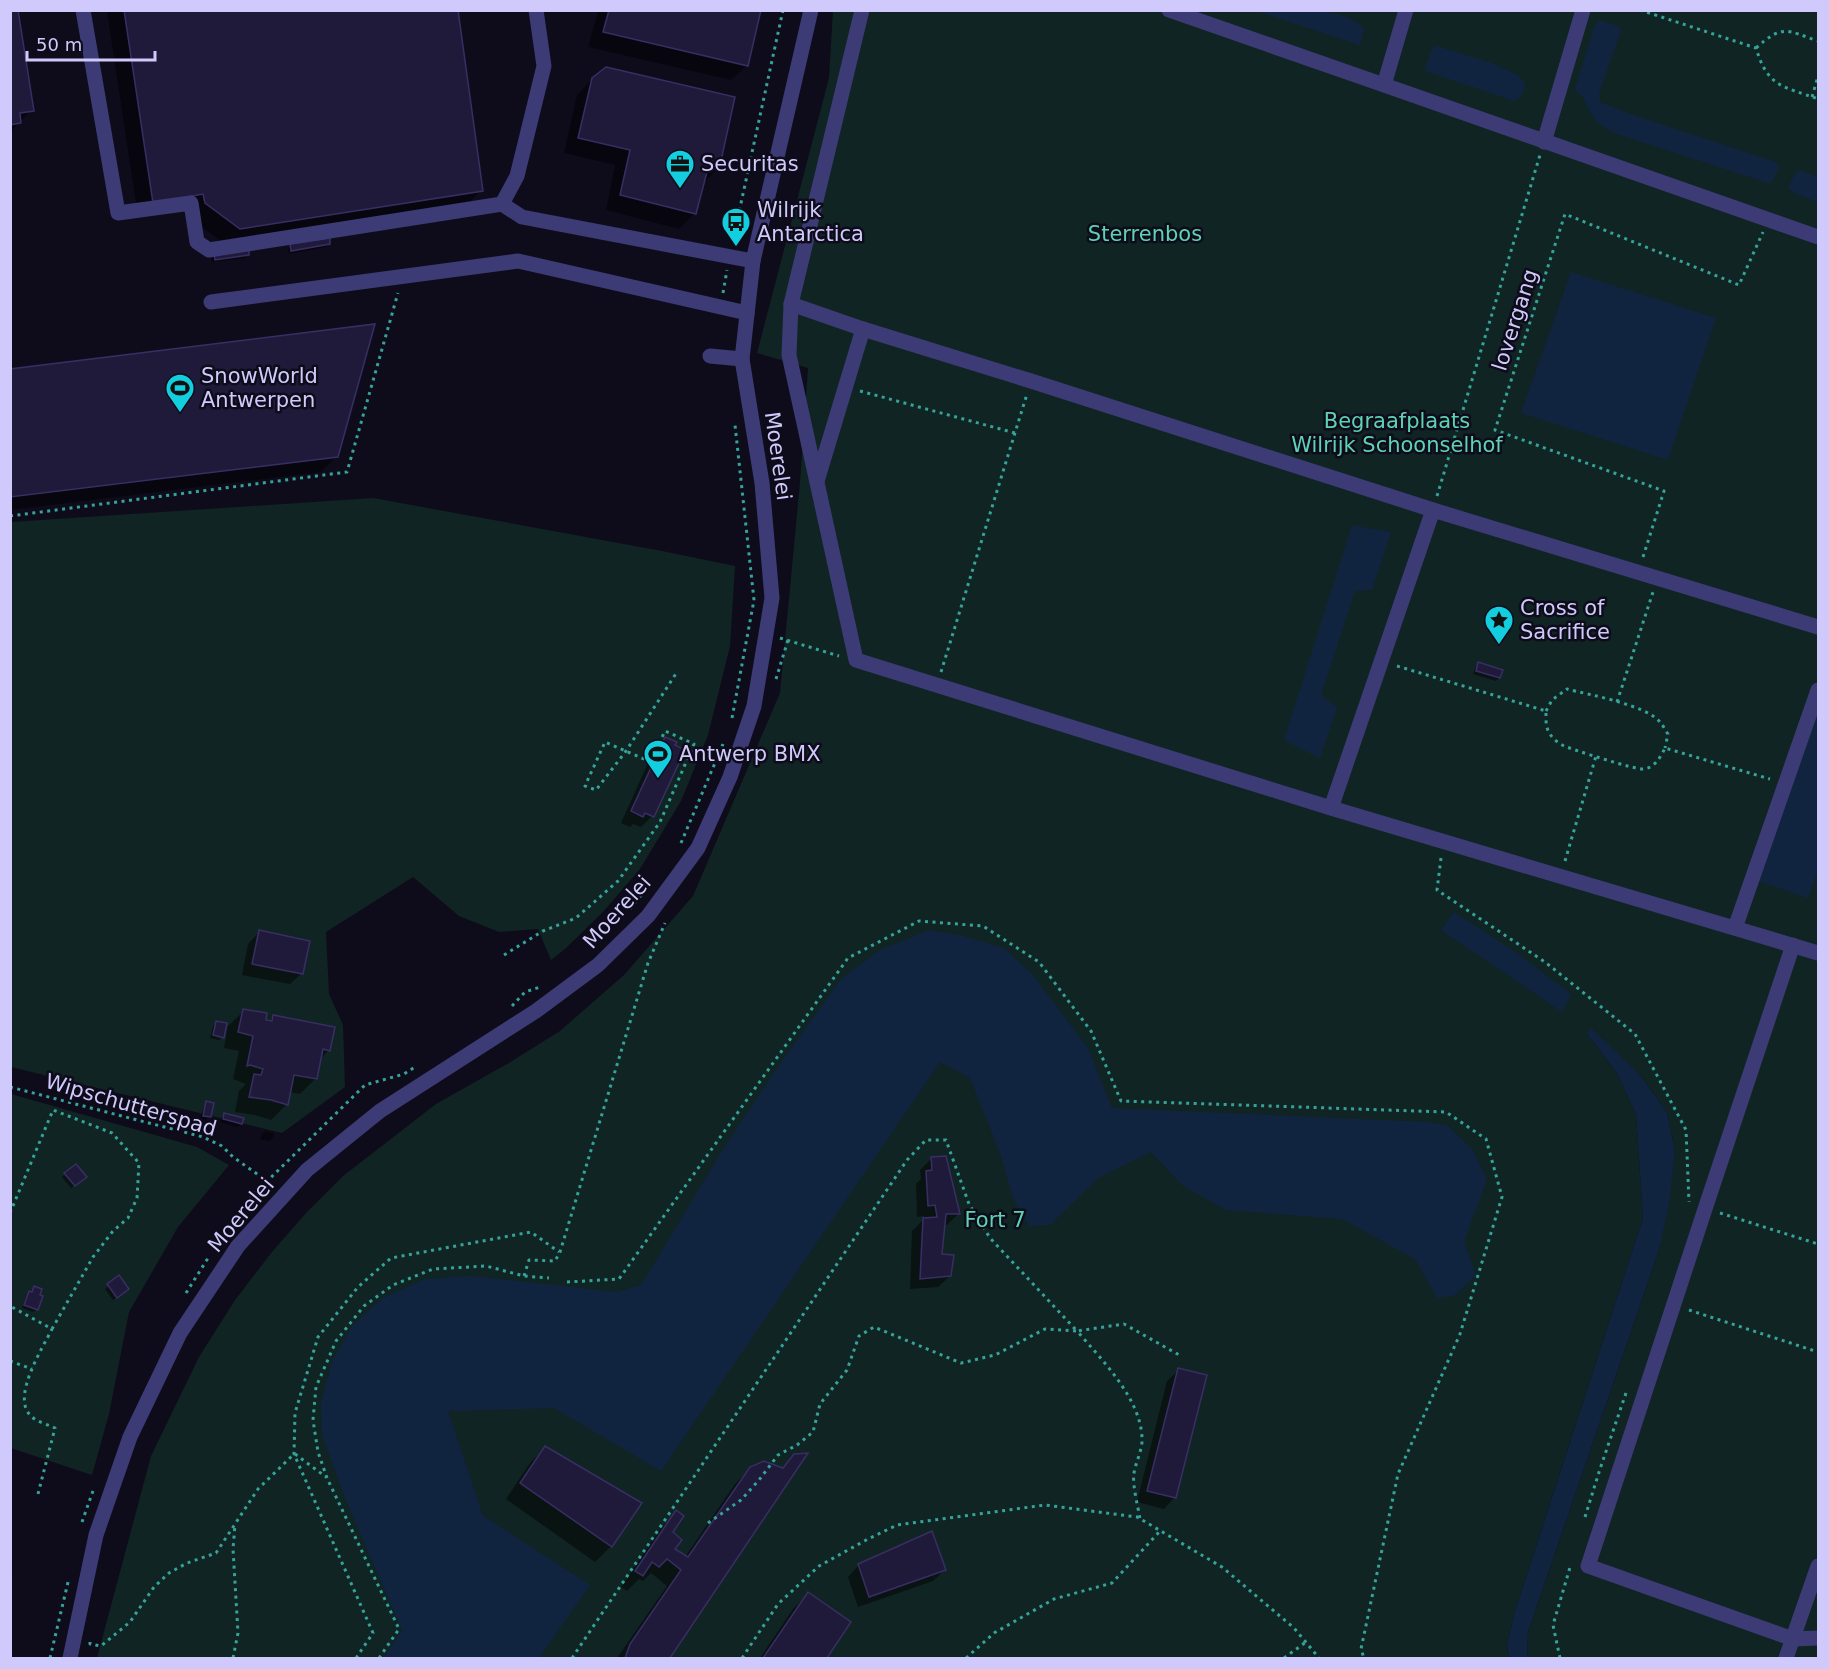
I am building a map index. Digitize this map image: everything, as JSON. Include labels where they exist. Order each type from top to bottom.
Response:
[{"type":"street","points":[[83,10],[118,213],[191,203],[197,242],[209,250],[502,204],[522,217],[753,261]]},
{"type":"street","points":[[502,204],[517,176],[544,66],[536,10]]},
{"type":"street","name":"Moerelei","points":[[70,1659],[96,1535],[130,1437],[180,1333],[238,1246],[307,1170],[380,1111],[536,1011],[598,966],[648,916],[698,848],[730,777],[754,706],[772,598],[762,483],[742,359],[753,261],[811,10]]},
{"type":"street","points":[[862,10],[791,304],[789,355],[855,660],[1331,808],[1818,953]]},
{"type":"street","points":[[1169,10],[1818,237]]},
{"type":"street","points":[[1384,85],[1406,10]]},
{"type":"street","points":[[1544,142],[1584,10]]},
{"type":"street","points":[[211,302],[518,261],[747,313]]},
{"type":"street","points":[[791,304],[863,329],[1433,510],[1818,627]]},
{"type":"street","points":[[816,484],[863,329]]},
{"type":"street","points":[[710,356],[742,359]]},
{"type":"street","points":[[1331,808],[1433,510]]},
{"type":"street","points":[[1735,928],[1818,690]]},
{"type":"street","points":[[1793,945],[1697,1207],[1673,1305],[1587,1566],[1793,1639],[1818,1638]]},
{"type":"street","points":[[1786,1659],[1818,1566]]},
{"type":"path","points":[[725,308],[722,297],[729,256],[783,10]]},
{"type":"path","points":[[1640,10],[1756,48]]},
{"type":"path","points":[[1756,48],[1773,33],[1789,31],[1818,40]]},
{"type":"path","points":[[1756,48],[1768,76],[1782,86],[1818,99]]},
{"type":"path","points":[[1812,97],[1818,76]]},
{"type":"path","points":[[1433,510],[1544,142]]},
{"type":"path","name":"lovergang","points":[[1638,572],[1664,490],[1495,430],[1565,214],[1739,285],[1768,220]]},
{"type":"path","points":[[10,516],[347,472],[403,276]]},
{"type":"path","points":[[937,685],[1031,381]]},
{"type":"path","points":[[845,387],[1015,433]]},
{"type":"path","points":[[730,726],[754,600],[734,415]]},
{"type":"path","points":[[1617,702],[1658,579]]},
{"type":"path","points":[[766,634],[855,660]]},
{"type":"path","points":[[1380,662],[1546,711]]},
{"type":"path","points":[[504,955],[543,931],[576,918],[618,881],[660,822],[694,744],[665,730],[650,762],[626,751],[605,742],[585,786],[596,790],[626,751],[677,672]]},
{"type":"path","points":[[1568,689],[1617,702],[1644,711],[1660,721],[1668,734],[1665,748],[1658,761],[1652,766],[1642,769],[1565,746],[1554,740],[1546,729],[1546,711],[1552,700],[1568,689]]},
{"type":"path","points":[[679,847],[726,737]]},
{"type":"path","points":[[1665,748],[1774,780]]},
{"type":"path","points":[[1561,875],[1596,756]]},
{"type":"path","points":[[1443,841],[1437,890],[1545,962],[1635,1034],[1686,1130],[1697,1207],[1818,1244]]},
{"type":"path","points":[[628,912],[650,884]]},
{"type":"path","points":[[567,1282],[619,1279],[848,957],[919,921],[983,926],[1039,962],[1091,1031],[1121,1101],[1446,1112],[1486,1139],[1502,1197],[1460,1334],[1398,1474],[1361,1649],[1364,1659]]},
{"type":"path","points":[[524,1276],[529,1260],[555,1261],[560,1252],[648,963]]},
{"type":"path","points":[[509,1009],[525,992],[546,985]]},
{"type":"path","points":[[224,1236],[251,1197],[365,1085],[404,1074],[424,1063]]},
{"type":"path","name":"Wipschutterspad","points":[[10,1087],[203,1137],[222,1146],[233,1157],[267,1181]]},
{"type":"path","points":[[10,1214],[53,1110],[112,1133],[139,1163],[137,1198],[128,1218],[112,1231],[93,1257],[52,1329],[32,1369],[24,1393],[24,1403],[28,1413],[33,1418],[55,1428],[38,1494]]},
{"type":"path","points":[[572,1659],[907,1160],[926,1140],[946,1140],[969,1204],[990,1238],[1077,1331],[1125,1391],[1138,1419],[1143,1439],[1133,1476],[1140,1519]]},
{"type":"path","points":[[356,1659],[374,1633],[294,1454],[295,1413],[318,1337],[358,1287],[391,1258],[531,1232],[560,1252]]},
{"type":"path","points":[[185,1295],[211,1255]]},
{"type":"path","points":[[379,1659],[399,1629],[327,1478],[318,1452],[313,1420],[316,1387],[336,1341],[364,1306],[393,1285],[433,1269],[486,1266],[524,1276],[549,1278]]},
{"type":"path","points":[[1673,1305],[1818,1352]]},
{"type":"path","points":[[10,1306],[52,1329]]},
{"type":"path","points":[[708,1523],[741,1500],[778,1455],[797,1445],[813,1432],[820,1404],[847,1370],[859,1336],[874,1327],[961,1364],[995,1355],[1045,1329],[1077,1331],[1124,1324],[1181,1356]]},
{"type":"path","points":[[10,1361],[32,1369]]},
{"type":"path","points":[[1583,1525],[1629,1384]]},
{"type":"path","points":[[78,1621],[93,1624],[90,1644],[101,1646],[130,1622],[154,1587],[169,1573],[187,1563],[216,1553],[258,1489],[294,1454]]},
{"type":"path","points":[[294,1454],[327,1478]]},
{"type":"path","points":[[82,1521],[94,1488]]},
{"type":"path","points":[[742,1659],[778,1604],[819,1566],[867,1539],[897,1525],[1046,1505],[1137,1517],[1222,1567],[1294,1628],[1320,1659]]},
{"type":"path","points":[[233,1659],[238,1633],[233,1549],[235,1523]]},
{"type":"path","points":[[966,1659],[994,1633],[1054,1599],[1112,1582],[1160,1531]]},
{"type":"path","points":[[1560,1659],[1553,1625],[1573,1558]]},
{"type":"path","points":[[50,1659],[69,1579]]},
{"type":"path","points":[[1284,1659],[1306,1642]]},
{"type":"green space","points":[[833,11],[1818,11],[1818,1658],[1527,1658],[1528,1632],[1659,1250],[1675,1151],[1667,1112],[1640,1075],[1587,1034],[1616,1072],[1636,1114],[1643,1218],[1514,1614],[1507,1645],[1509,1658],[97,1658],[151,1456],[199,1357],[235,1300],[272,1252],[343,1176],[436,1104],[560,1031],[624,975],[693,896],[780,693],[800,483],[808,368],[757,353],[829,78]]},
{"type":"green space","points":[[373,498],[735,566],[730,646],[708,735],[681,801],[640,869],[603,912],[551,960],[538,929],[499,932],[459,916],[413,877],[326,932],[329,994],[343,1025],[345,1087],[282,1133],[11,1067],[11,522]]},
{"type":"green space","points":[[11,1094],[197,1147],[229,1165],[178,1227],[129,1312],[109,1414],[92,1475],[11,1448]]},
{"type":"water","points":[[1256,11],[1329,12],[1343,15],[1364,29],[1360,45]]},
{"type":"water","points":[[1599,20],[1618,26],[1621,31],[1599,93],[1600,102],[1776,162],[1779,166],[1772,182],[1768,183],[1614,133],[1596,122],[1582,96],[1575,89],[1595,25]]},
{"type":"water","points":[[1437,46],[1489,62],[1518,75],[1525,84],[1522,95],[1514,101],[1428,72],[1425,69],[1432,49]]},
{"type":"water","points":[[1800,170],[1818,177],[1818,202],[1794,193],[1788,188],[1795,173]]},
{"type":"water","points":[[1571,272],[1716,318],[1668,460],[1521,413]]},
{"type":"water","points":[[1352,525],[1391,532],[1372,590],[1355,591],[1321,695],[1337,708],[1320,758],[1284,740]]},
{"type":"water","points":[[1818,688],[1818,870],[1808,898],[1750,878]]},
{"type":"water","points":[[1454,912],[1517,953],[1571,994],[1562,1012],[1441,930]]},
{"type":"water","points":[[929,930],[963,936],[1004,948],[1032,974],[1088,1048],[1112,1108],[1428,1122],[1448,1126],[1473,1150],[1487,1179],[1464,1242],[1476,1275],[1455,1295],[1437,1298],[1415,1259],[1342,1219],[1226,1210],[1183,1186],[1151,1152],[1098,1178],[1050,1225],[1029,1226],[1014,1201],[1000,1153],[970,1078],[940,1062],[661,1471],[554,1408],[448,1411],[483,1516],[590,1585],[539,1658],[383,1658],[402,1630],[347,1503],[322,1435],[321,1404],[332,1361],[353,1325],[383,1298],[425,1279],[471,1276],[616,1292],[641,1285],[727,1143],[841,979],[880,950]]},
{"type":"water","points":[[1590,1027],[1640,1075],[1667,1112],[1675,1151],[1669,1204],[1659,1250],[1528,1632],[1527,1658],[1509,1658],[1507,1645],[1514,1614],[1643,1218],[1636,1114],[1616,1072],[1587,1034]]},
{"type":"building","points":[[10,10],[18,10],[34,111],[20,113],[21,123],[10,125]]},
{"type":"building","points":[[124,10],[458,10],[483,191],[240,229],[205,203],[203,194],[153,203]]},
{"type":"building","points":[[609,10],[761,10],[748,66],[603,32]]},
{"type":"building","points":[[606,67],[735,97],[719,170],[708,168],[696,214],[620,195],[630,150],[578,138],[592,78]]},
{"type":"building","points":[[330,238],[330,244],[291,251],[290,244]]},
{"type":"building","points":[[249,249],[249,255],[215,260],[214,253]]},
{"type":"building","name":"SnowWorld Antwerpen","points":[[375,324],[338,457],[10,497],[10,369]]},
{"type":"building","points":[[1478,662],[1503,670],[1500,678],[1476,671]]},
{"type":"building","name":"Antwerp BMX","points":[[665,737],[677,742],[675,745],[685,750],[654,817],[645,813],[643,817],[631,811]]},
{"type":"building","points":[[259,930],[310,941],[303,974],[252,964]]},
{"type":"building","points":[[243,1009],[267,1013],[266,1020],[272,1021],[273,1015],[335,1027],[330,1051],[323,1049],[317,1079],[294,1075],[288,1105],[249,1097],[254,1074],[261,1075],[263,1069],[247,1066],[253,1036],[238,1032]]},
{"type":"building","points":[[216,1021],[227,1023],[224,1038],[213,1035]]},
{"type":"building","points":[[206,1101],[214,1103],[211,1117],[203,1116]]},
{"type":"building","points":[[224,1113],[244,1118],[242,1124],[223,1119]]},
{"type":"building","points":[[946,1156],[960,1214],[946,1214],[942,1254],[954,1255],[951,1276],[920,1279],[923,1218],[937,1217],[935,1205],[928,1206],[926,1171],[932,1170],[931,1157]]},
{"type":"building","points":[[76,1164],[87,1177],[75,1186],[64,1173]]},
{"type":"building","points":[[119,1275],[129,1289],[117,1298],[107,1284]]},
{"type":"building","points":[[34,1286],[42,1289],[40,1295],[43,1296],[38,1310],[24,1305],[29,1291],[32,1292]]},
{"type":"building","points":[[1178,1368],[1207,1375],[1176,1498],[1147,1491]]},
{"type":"building","points":[[545,1446],[642,1503],[612,1547],[520,1483]]},
{"type":"building","points":[[808,1453],[670,1658],[625,1658],[630,1644],[681,1570],[667,1559],[659,1567],[652,1562],[643,1576],[635,1571],[676,1510],[684,1516],[673,1532],[682,1540],[675,1549],[688,1557],[750,1467],[764,1461],[783,1468],[794,1454]]},
{"type":"building","points":[[932,1531],[946,1570],[869,1597],[858,1564]]},
{"type":"building","points":[[808,1592],[851,1622],[827,1658],[763,1658]]},
{"type":"place","name":"Securitas","points":[[680,190]]},
{"type":"place","name":"Wilrijk Antarctica","points":[[736,248]]},
{"type":"place","name":"SnowWorld Antwerpen","points":[[180,414]]},
{"type":"place","name":"Cross of Sacrifice","points":[[1499,646]]},
{"type":"place","name":"Antwerp BMX","points":[[658,780]]},
{"type":"park label","name":"Sterrenbos","points":[[1145,234]]},
{"type":"park label","name":"Begraafplaats Wilrijk Schoonselhof","points":[[1397,433]]},
{"type":"park label","name":"Fort 7","points":[[995,1220]]}]
